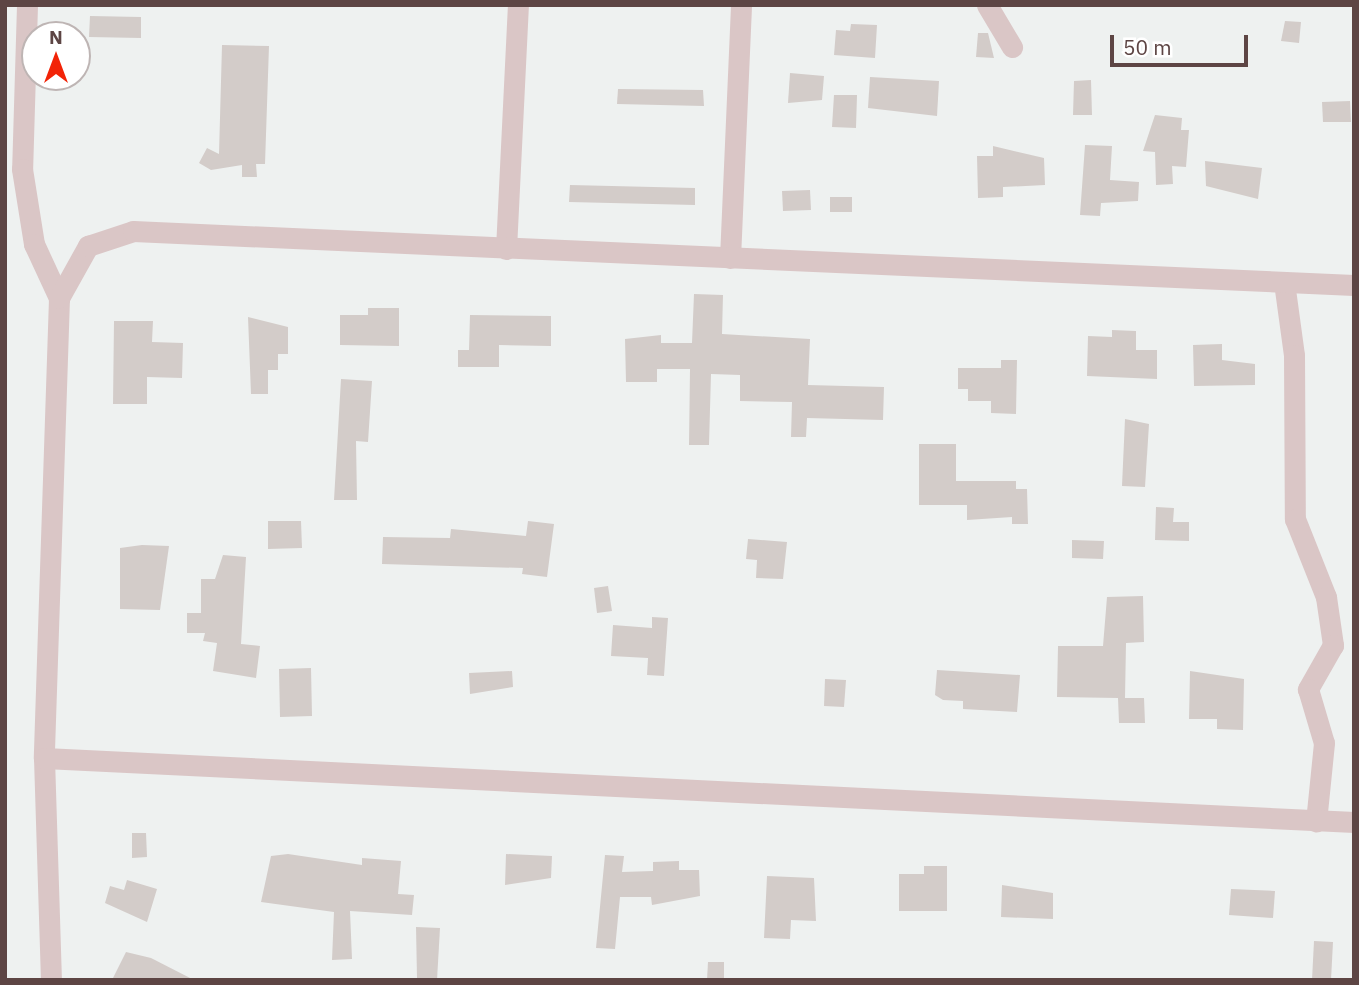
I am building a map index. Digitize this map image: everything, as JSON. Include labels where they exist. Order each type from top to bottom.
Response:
[{"type":"street","points":[[27,5],[22,169],[34,244],[59,298],[44,758],[51,980]]},
{"type":"street","points":[[506,249],[518,5]]},
{"type":"street","points":[[730,258],[741,5]]},
{"type":"street","points":[[987,5],[1012,47]]},
{"type":"street","points":[[59,298],[88,246],[133,231],[1354,285]]},
{"type":"street","points":[[1284,282],[1294,355],[1295,519],[1326,597],[1333,645],[1308,689],[1324,743],[1315,822]]},
{"type":"street","points":[[44,758],[1354,822]]},
{"type":"building","points":[[90,16],[141,17],[141,38],[91,37]]},
{"type":"building","points":[[1285,21],[1301,22],[1299,43],[1281,41]]},
{"type":"building","points":[[851,24],[877,25],[875,58],[834,55],[836,30],[850,31]]},
{"type":"building","points":[[978,33],[988,33],[994,58],[976,57]]},
{"type":"building","points":[[222,45],[269,46],[265,164],[256,164],[257,177],[242,177],[242,165],[211,170],[199,163],[207,148],[219,154]]},
{"type":"building","points":[[790,73],[824,76],[822,100],[788,103]]},
{"type":"building","points":[[870,77],[939,81],[937,116],[868,108]]},
{"type":"building","points":[[1091,80],[1092,115],[1073,115],[1074,81]]},
{"type":"building","points":[[618,89],[703,90],[704,106],[617,104]]},
{"type":"building","points":[[834,95],[857,95],[856,128],[832,127]]},
{"type":"building","points":[[1350,101],[1351,122],[1323,122],[1322,102]]},
{"type":"building","points":[[1155,115],[1182,118],[1181,130],[1189,130],[1186,167],[1172,166],[1173,184],[1156,185],[1155,152],[1143,151]]},
{"type":"building","points":[[1085,145],[1112,146],[1110,180],[1139,182],[1138,201],[1101,203],[1100,216],[1080,215]]},
{"type":"building","points":[[993,146],[1044,158],[1045,185],[1003,187],[1003,197],[978,198],[977,156],[993,156]]},
{"type":"building","points":[[1205,161],[1262,168],[1258,199],[1206,186]]},
{"type":"building","points":[[570,185],[695,188],[695,205],[569,202]]},
{"type":"building","points":[[810,190],[811,210],[783,211],[782,191]]},
{"type":"building","points":[[830,197],[852,197],[852,212],[830,212]]},
{"type":"building","points":[[694,294],[723,295],[722,334],[810,339],[808,385],[884,387],[883,420],[807,418],[806,437],[791,437],[792,402],[740,401],[740,375],[711,374],[709,445],[689,445],[690,369],[657,369],[657,382],[626,382],[625,339],[661,335],[661,343],[692,343]]},
{"type":"building","points":[[368,308],[399,308],[399,346],[340,345],[340,315],[368,315]]},
{"type":"building","points":[[470,315],[551,316],[551,346],[499,345],[499,367],[458,367],[458,350],[469,350]]},
{"type":"building","points":[[248,317],[288,327],[288,354],[278,354],[278,370],[268,370],[268,394],[251,394]]},
{"type":"building","points":[[114,321],[153,321],[152,342],[183,343],[182,378],[147,377],[147,404],[113,404]]},
{"type":"building","points":[[1112,330],[1136,331],[1136,350],[1157,350],[1157,379],[1087,376],[1088,336],[1112,337]]},
{"type":"building","points":[[1222,344],[1222,360],[1255,364],[1255,385],[1194,386],[1193,345]]},
{"type":"building","points":[[1001,360],[1017,360],[1016,414],[991,413],[991,401],[968,401],[968,389],[958,389],[958,368],[1001,368]]},
{"type":"building","points":[[341,379],[372,381],[368,442],[356,441],[357,500],[334,500]]},
{"type":"building","points":[[1125,419],[1149,424],[1145,487],[1122,486]]},
{"type":"building","points":[[919,444],[956,444],[956,481],[1016,481],[1016,489],[1027,489],[1028,524],[1012,524],[1012,517],[967,520],[967,505],[919,505]]},
{"type":"building","points":[[1156,507],[1174,508],[1173,522],[1189,522],[1189,541],[1155,540]]},
{"type":"building","points":[[268,521],[301,521],[302,548],[268,549]]},
{"type":"building","points":[[528,521],[554,524],[547,577],[522,574],[523,568],[382,564],[383,537],[450,538],[451,529],[526,536]]},
{"type":"building","points":[[748,539],[787,542],[783,579],[756,578],[757,560],[746,559]]},
{"type":"building","points":[[1072,540],[1104,541],[1103,559],[1072,558]]},
{"type":"building","points":[[142,545],[169,546],[160,610],[120,609],[120,548]]},
{"type":"building","points":[[223,555],[246,557],[241,644],[260,646],[256,678],[213,671],[217,643],[203,641],[205,633],[187,633],[187,613],[201,613],[201,579],[215,579]]},
{"type":"building","points":[[608,586],[612,611],[597,613],[594,588]]},
{"type":"building","points":[[1143,596],[1144,642],[1126,643],[1125,698],[1144,698],[1145,723],[1119,723],[1118,698],[1057,697],[1058,646],[1103,646],[1107,597]]},
{"type":"building","points":[[652,617],[668,618],[664,676],[647,675],[648,658],[611,656],[613,625],[652,628]]},
{"type":"building","points":[[311,668],[312,716],[280,717],[279,669]]},
{"type":"building","points":[[937,670],[1020,675],[1017,712],[963,709],[963,701],[943,700],[935,695]]},
{"type":"building","points":[[512,671],[513,687],[470,694],[469,673]]},
{"type":"building","points":[[1190,671],[1244,679],[1243,730],[1217,729],[1217,719],[1189,719]]},
{"type":"building","points":[[825,679],[846,680],[844,707],[824,706]]},
{"type":"building","points":[[132,833],[146,833],[147,857],[132,858]]},
{"type":"building","points":[[288,854],[362,865],[362,858],[401,861],[398,894],[414,895],[412,915],[350,911],[352,959],[332,960],[334,912],[261,902],[271,856]]},
{"type":"building","points":[[506,854],[552,856],[551,878],[505,885]]},
{"type":"building","points":[[605,855],[624,856],[622,872],[653,871],[653,862],[679,861],[679,870],[699,870],[700,896],[652,905],[651,897],[620,897],[615,949],[596,948]]},
{"type":"building","points":[[924,866],[947,866],[947,911],[899,911],[899,874],[924,874]]},
{"type":"building","points":[[767,876],[814,878],[816,921],[791,920],[790,939],[764,938]]},
{"type":"building","points":[[127,880],[157,889],[147,922],[105,903],[110,886],[124,890]]},
{"type":"building","points":[[1002,885],[1053,893],[1053,919],[1001,917]]},
{"type":"building","points":[[1231,889],[1275,891],[1273,918],[1229,915]]},
{"type":"building","points":[[416,927],[440,928],[437,980],[417,978]]},
{"type":"building","points":[[1314,941],[1333,942],[1331,980],[1312,980]]},
{"type":"building","points":[[126,952],[151,958],[194,980],[112,980]]},
{"type":"building","points":[[708,962],[724,962],[724,980],[707,980]]}]
